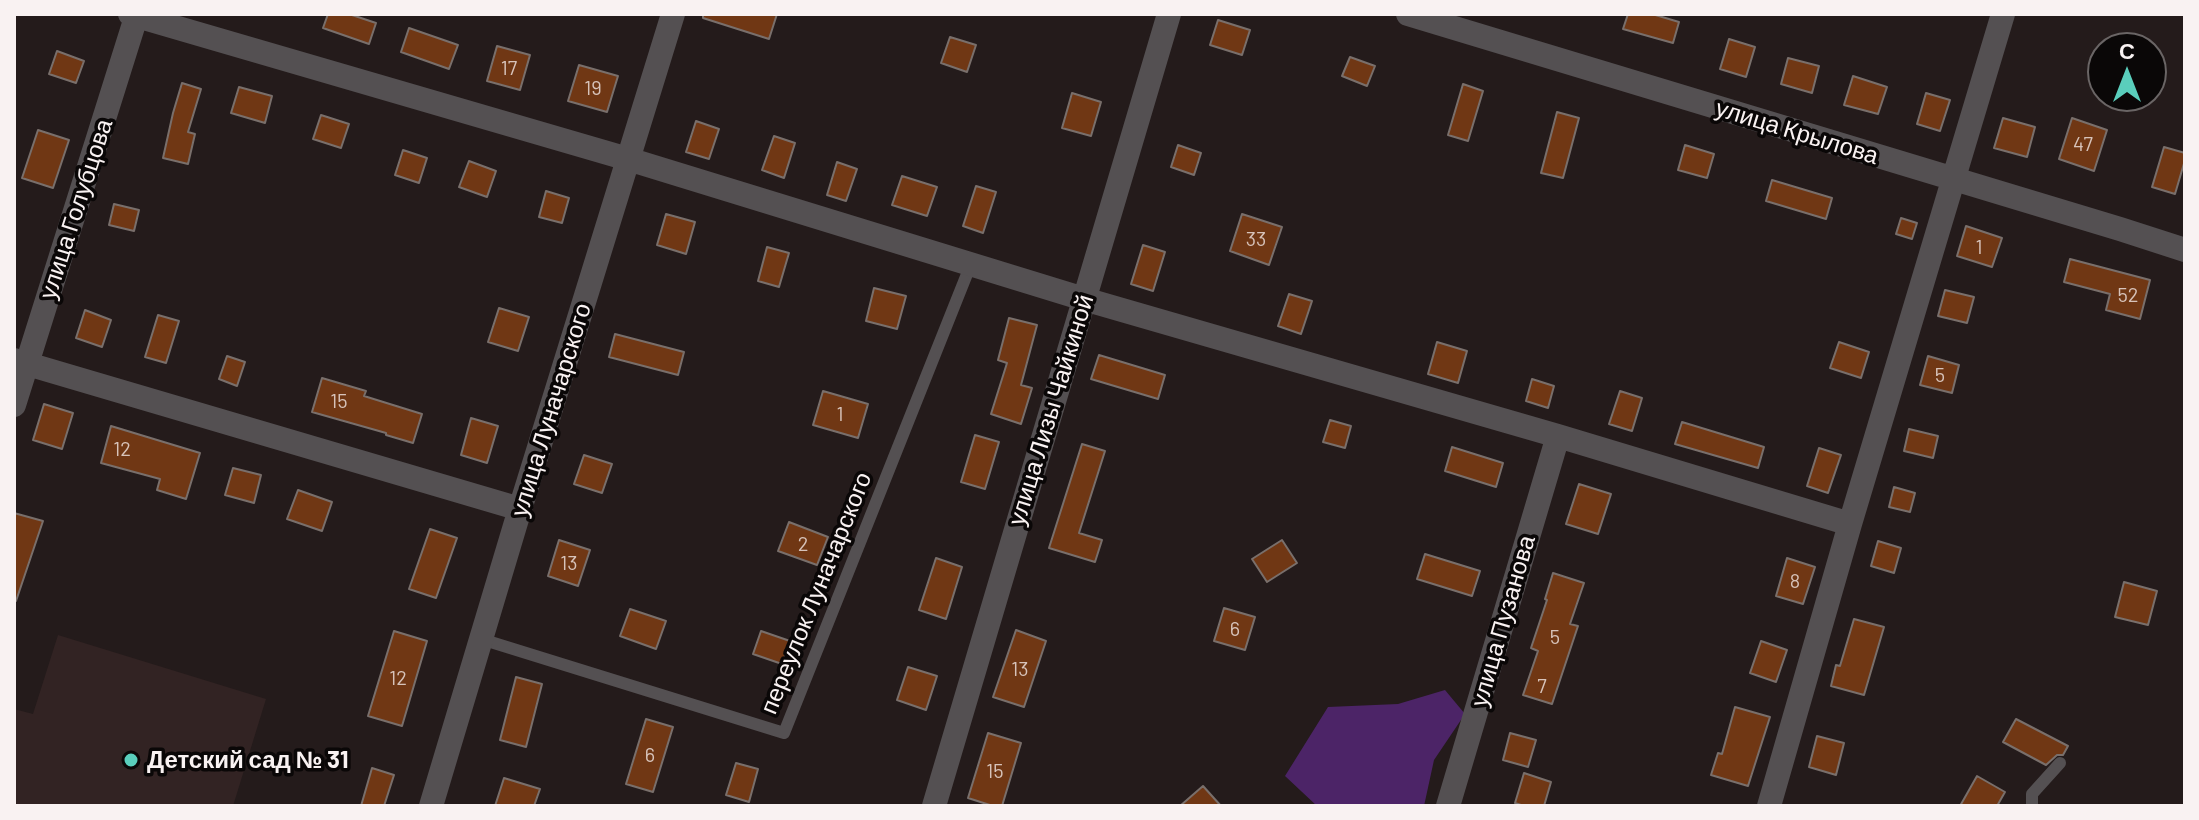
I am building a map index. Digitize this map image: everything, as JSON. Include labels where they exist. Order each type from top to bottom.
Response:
[{"type":"street","name":"улица Луначарского","points":[[431,806],[673,14]]},
{"type":"street","name":"улица Лизы Чайкиной","points":[[934,806],[1169,14]]},
{"type":"street","name":"улица Крылова","points":[[1408,14],[2185,250]]},
{"type":"street","points":[[1769,806],[2003,14]]},
{"type":"street","points":[[135,15],[1850,524]]},
{"type":"street","name":"улица Голубцова","points":[[14,405],[20,362],[135,15]]},
{"type":"street","points":[[20,362],[520,509]]},
{"type":"street","name":"улица Пузанова","points":[[1448,806],[1558,436]]},
{"type":"lane","name":"переулок Луначарского","points":[[481,639],[784,733],[971,264]]},
{"type":"lane","points":[[2032,806],[2032,794],[2060,763]]},
{"type":"shaded area","name":"Детский сад № 31","points":[[58,635],[266,699],[233,806],[14,806],[14,709],[33,714]]},
{"type":"shaded area","points":[[1445,690],[1465,714],[1434,760],[1424,806],[1317,806],[1285,776],[1328,707],[1398,704]]},
{"type":"building","points":[[328,14],[349,14],[376,23],[369,44],[323,28]]},
{"type":"building","points":[[703,14],[777,14],[769,39],[703,18]]},
{"type":"building","points":[[1628,14],[1652,14],[1679,22],[1673,43],[1623,29]]},
{"type":"building","points":[[1218,20],[1250,30],[1242,55],[1210,45]]},
{"type":"building","points":[[409,28],[458,45],[449,69],[401,52]]},
{"type":"building","points":[[950,37],[976,45],[967,72],[941,63]]},
{"type":"building","points":[[1729,39],[1755,47],[1746,77],[1720,69]]},
{"type":"building","points":[[497,46],[530,55],[520,90],[487,81]]},
{"type":"building","points":[[57,51],[84,61],[76,83],[49,74]]},
{"type":"building","points":[[1350,57],[1375,66],[1367,86],[1342,76]]},
{"type":"building","points":[[1788,58],[1819,66],[1812,93],[1781,84]]},
{"type":"building","points":[[579,65],[618,76],[607,112],[568,101]]},
{"type":"building","points":[[1853,76],[1887,87],[1878,114],[1844,105]]},
{"type":"building","points":[[182,83],[201,89],[188,132],[195,134],[188,164],[163,158]]},
{"type":"building","points":[[1463,84],[1483,91],[1468,141],[1448,135]]},
{"type":"building","points":[[239,87],[272,96],[265,123],[231,113]]},
{"type":"building","points":[[1072,93],[1101,102],[1091,136],[1062,128]]},
{"type":"building","points":[[1926,93],[1950,100],[1940,131],[1917,124]]},
{"type":"building","points":[[1557,112],[1579,118],[1563,178],[1541,173]]},
{"type":"building","points":[[321,115],[349,124],[341,148],[313,139]]},
{"type":"building","points":[[2003,118],[2035,127],[2027,157],[1994,148]]},
{"type":"building","points":[[2072,118],[2107,130],[2094,171],[2059,159]]},
{"type":"building","points":[[696,121],[719,129],[709,159],[686,152]]},
{"type":"building","points":[[38,130],[69,140],[53,188],[22,178]]},
{"type":"building","points":[[774,136],[795,143],[784,178],[762,170]]},
{"type":"building","points":[[1178,145],[1201,153],[1194,175],[1171,167]]},
{"type":"building","points":[[1685,145],[1714,154],[1707,178],[1678,170]]},
{"type":"building","points":[[2164,147],[2185,153],[2175,194],[2152,187]]},
{"type":"building","points":[[403,150],[427,158],[419,183],[395,175]]},
{"type":"building","points":[[469,161],[496,171],[487,197],[459,187]]},
{"type":"building","points":[[837,162],[857,169],[846,201],[827,195]]},
{"type":"building","points":[[902,176],[937,187],[927,216],[892,205]]},
{"type":"building","points":[[1772,180],[1832,198],[1826,219],[1766,201]]},
{"type":"building","points":[[976,186],[996,192],[983,233],[963,226]]},
{"type":"building","points":[[546,191],[569,198],[562,223],[539,217]]},
{"type":"building","points":[[114,204],[139,210],[134,231],[109,225]]},
{"type":"building","points":[[666,214],[695,222],[686,254],[657,245]]},
{"type":"building","points":[[1242,214],[1282,227],[1269,265],[1230,251]]},
{"type":"building","points":[[1901,218],[1917,223],[1912,239],[1896,234]]},
{"type":"building","points":[[1966,226],[2002,238],[1992,267],[1957,256]]},
{"type":"building","points":[[1143,245],[1165,252],[1153,291],[1131,284]]},
{"type":"building","points":[[767,247],[789,253],[779,287],[758,281]]},
{"type":"building","points":[[2070,259],[2150,280],[2140,319],[2106,310],[2110,294],[2064,282]]},
{"type":"building","points":[[874,288],[906,296],[897,329],[866,321]]},
{"type":"building","points":[[1945,290],[1974,297],[1967,323],[1938,316]]},
{"type":"building","points":[[1289,294],[1312,301],[1301,334],[1278,326]]},
{"type":"building","points":[[499,308],[529,317],[518,351],[488,342]]},
{"type":"building","points":[[85,310],[111,320],[102,347],[76,338]]},
{"type":"building","points":[[158,315],[179,321],[166,363],[145,357]]},
{"type":"building","points":[[1009,318],[1037,325],[1021,385],[1032,388],[1021,424],[991,414],[1007,363],[998,360]]},
{"type":"building","points":[[615,334],[684,352],[678,375],[609,357]]},
{"type":"building","points":[[1437,342],[1467,351],[1458,383],[1428,374]]},
{"type":"building","points":[[1839,342],[1869,352],[1861,378],[1830,368]]},
{"type":"building","points":[[1099,355],[1165,375],[1158,399],[1091,379]]},
{"type":"building","points":[[227,356],[245,362],[237,386],[219,379]]},
{"type":"building","points":[[1928,356],[1959,365],[1952,393],[1920,385]]},
{"type":"building","points":[[322,378],[366,391],[364,396],[422,414],[413,443],[312,412]]},
{"type":"building","points":[[1532,379],[1554,386],[1548,408],[1526,401]]},
{"type":"building","points":[[823,391],[868,404],[858,438],[813,425]]},
{"type":"building","points":[[1620,391],[1642,398],[1632,431],[1609,424]]},
{"type":"building","points":[[44,404],[73,413],[62,449],[33,440]]},
{"type":"building","points":[[471,418],[498,426],[487,463],[461,455]]},
{"type":"building","points":[[1330,420],[1351,426],[1345,448],[1323,442]]},
{"type":"building","points":[[1682,422],[1764,447],[1758,468],[1675,444]]},
{"type":"building","points":[[111,426],[200,453],[186,499],[157,490],[160,479],[101,463]]},
{"type":"building","points":[[1909,429],[1938,436],[1933,458],[1904,451]]},
{"type":"building","points":[[975,435],[999,442],[985,489],[961,482]]},
{"type":"building","points":[[1082,444],[1105,451],[1079,533],[1102,540],[1095,562],[1049,548]]},
{"type":"building","points":[[1452,447],[1503,463],[1496,487],[1445,471]]},
{"type":"building","points":[[1819,448],[1841,455],[1828,493],[1807,486]]},
{"type":"building","points":[[584,455],[612,464],[602,493],[574,484]]},
{"type":"building","points":[[233,468],[261,475],[254,503],[225,495]]},
{"type":"building","points":[[1579,484],[1611,494],[1598,534],[1566,524]]},
{"type":"building","points":[[1894,487],[1915,493],[1910,512],[1889,507]]},
{"type":"building","points":[[298,490],[332,502],[322,531],[287,519]]},
{"type":"building","points":[[14,513],[43,521],[16,601],[14,600]]},
{"type":"building","points":[[789,522],[828,537],[817,565],[778,551]]},
{"type":"building","points":[[430,529],[457,538],[436,598],[409,589]]},
{"type":"building","points":[[559,540],[590,550],[578,586],[548,576]]},
{"type":"building","points":[[1282,540],[1297,563],[1267,582],[1252,559]]},
{"type":"building","points":[[1878,541],[1901,548],[1894,573],[1871,566]]},
{"type":"building","points":[[1425,554],[1480,571],[1472,596],[1417,579]]},
{"type":"building","points":[[936,558],[962,567],[946,619],[919,610]]},
{"type":"building","points":[[1787,558],[1815,567],[1803,604],[1776,596]]},
{"type":"building","points":[[1553,573],[1584,583],[1570,624],[1578,626],[1552,704],[1523,695],[1538,651],[1531,648]]},
{"type":"building","points":[[2124,582],[2157,591],[2148,625],[2115,617]]},
{"type":"building","points":[[1224,608],[1255,617],[1245,650],[1214,641]]},
{"type":"building","points":[[630,609],[666,621],[656,649],[620,636]]},
{"type":"building","points":[[1854,619],[1884,627],[1864,695],[1831,686]]},
{"type":"building","points":[[1016,630],[1046,641],[1024,707],[993,697]]},
{"type":"building","points":[[394,631],[427,641],[402,726],[368,716]]},
{"type":"building","points":[[761,631],[790,641],[782,664],[753,654]]},
{"type":"building","points":[[1761,641],[1787,650],[1776,682],[1750,673]]},
{"type":"building","points":[[908,667],[937,676],[926,710],[897,700]]},
{"type":"building","points":[[516,677],[542,684],[526,747],[500,740]]},
{"type":"building","points":[[1735,707],[1770,717],[1748,786],[1711,775],[1718,753],[1722,754]]},
{"type":"building","points":[[646,719],[673,727],[653,792],[626,784]]},
{"type":"building","points":[[2016,719],[2068,746],[2063,755],[2057,755],[2046,765],[2003,742]]},
{"type":"building","points":[[988,733],[1021,743],[1002,806],[968,798]]},
{"type":"building","points":[[1510,733],[1536,740],[1528,767],[1503,760]]},
{"type":"building","points":[[1817,736],[1844,743],[1836,775],[1809,767]]},
{"type":"building","points":[[736,763],[758,769],[749,802],[726,795]]},
{"type":"building","points":[[372,768],[394,775],[384,806],[361,806]]},
{"type":"building","points":[[1524,773],[1551,782],[1544,806],[1515,803]]},
{"type":"building","points":[[1977,776],[2005,792],[1997,806],[1960,806]]},
{"type":"building","points":[[504,778],[540,789],[534,806],[495,806]]},
{"type":"building","points":[[1203,786],[1221,806],[1180,806]]},
{"type":"place","name":"Детский сад № 31","points":[[131,760]]}]
